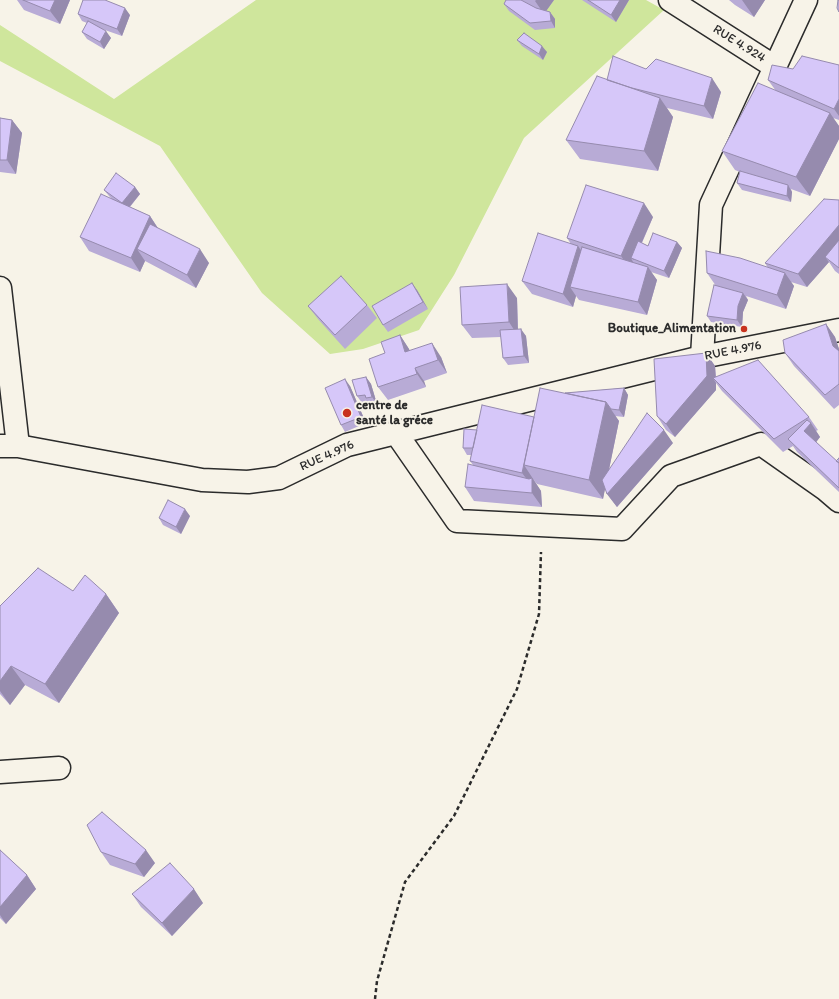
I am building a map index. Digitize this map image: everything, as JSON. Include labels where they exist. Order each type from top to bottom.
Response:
[{"type":"street","name":"RUE 4.924","points":[[670,0],[775,67],[711,205],[702,357]]},
{"type":"street","points":[[775,67],[806,0]]},
{"type":"street","points":[[0,288],[9,446]]},
{"type":"street","name":"RUE 4.976","points":[[9,446],[202,480],[248,482],[279,478],[348,445],[702,357],[839,330]]},
{"type":"street","points":[[396,433],[457,521],[622,529],[671,476],[761,444],[825,489],[839,501]]},
{"type":"street","points":[[0,772],[59,768]]},
{"type":"path","points":[[375,999],[376,981],[405,882],[454,816],[517,689],[539,614],[541,525]]},
{"type":"green space","points":[[256,0],[646,0],[664,10],[524,138],[454,275],[419,330],[363,349],[330,354],[262,293],[160,146],[0,61],[0,25],[114,99]]},
{"type":"building","points":[[23,0],[55,0],[50,11]]},
{"type":"building","points":[[83,0],[105,0],[125,8],[117,29],[78,14]]},
{"type":"building","points":[[506,0],[521,0],[536,8],[550,12],[551,21],[530,23],[504,4]]},
{"type":"building","points":[[588,0],[620,0],[611,15]]},
{"type":"building","points":[[839,0],[839,12],[837,8]]},
{"type":"building","points":[[88,21],[106,31],[100,42],[82,32]]},
{"type":"building","points":[[524,33],[542,46],[539,54],[517,40]]},
{"type":"building","points":[[613,56],[646,69],[656,59],[712,78],[704,106],[632,88],[607,80]]},
{"type":"building","points":[[802,56],[839,65],[839,99],[834,109],[768,80],[772,65],[793,69]]},
{"type":"building","points":[[597,76],[660,98],[644,151],[566,140]]},
{"type":"building","points":[[758,83],[830,113],[796,177],[722,151]]},
{"type":"building","points":[[0,118],[12,120],[7,160],[0,160]]},
{"type":"building","points":[[740,171],[788,185],[787,196],[737,183]]},
{"type":"building","points":[[116,173],[135,187],[122,203],[104,190]]},
{"type":"building","points":[[586,185],[644,203],[621,256],[567,238]]},
{"type":"building","points":[[101,194],[150,216],[131,258],[80,237]]},
{"type":"building","points":[[824,199],[839,200],[839,225],[798,274],[765,263]]},
{"type":"building","points":[[150,224],[200,249],[187,275],[137,249]]},
{"type":"building","points":[[538,233],[578,246],[563,294],[522,281]]},
{"type":"building","points":[[653,233],[677,242],[664,271],[631,258],[638,241],[648,246]]},
{"type":"building","points":[[839,240],[839,268],[825,257]]},
{"type":"building","points":[[582,247],[648,267],[638,302],[570,287]]},
{"type":"building","points":[[706,251],[740,258],[785,273],[777,295],[707,273]]},
{"type":"building","points":[[341,276],[367,305],[335,335],[308,306]]},
{"type":"building","points":[[412,283],[423,302],[383,325],[372,306]]},
{"type":"building","points":[[507,284],[509,322],[462,325],[460,287]]},
{"type":"building","points":[[714,285],[743,293],[738,306],[737,320],[707,316]]},
{"type":"building","points":[[826,324],[833,346],[839,351],[839,384],[825,395],[785,353],[783,340]]},
{"type":"building","points":[[521,329],[524,356],[503,358],[500,330]]},
{"type":"building","points":[[400,335],[405,352],[432,343],[438,360],[415,368],[417,374],[378,387],[369,359],[385,353],[381,342]]},
{"type":"building","points":[[706,353],[707,376],[666,424],[657,416],[654,359]]},
{"type":"building","points":[[758,360],[809,417],[774,439],[713,378]]},
{"type":"building","points":[[366,377],[372,397],[366,398],[365,395],[357,396],[352,380]]},
{"type":"building","points":[[345,379],[361,417],[341,425],[325,388]]},
{"type":"building","points":[[540,388],[606,402],[589,480],[524,465]]},
{"type":"building","points":[[624,388],[619,410],[611,409],[606,402],[565,393]]},
{"type":"building","points":[[482,405],[534,417],[522,473],[470,461]]},
{"type":"building","points":[[647,413],[664,430],[607,494],[602,480]]},
{"type":"building","points":[[807,420],[811,423],[804,431],[839,463],[839,488],[788,439]]},
{"type":"building","points":[[464,429],[477,430],[473,448],[463,448]]},
{"type":"building","points":[[468,464],[529,479],[532,478],[532,493],[465,487]]},
{"type":"building","points":[[168,500],[185,509],[176,527],[159,518]]},
{"type":"building","points":[[38,568],[73,591],[85,575],[106,594],[45,684],[11,666],[0,681],[0,606]]},
{"type":"building","points":[[102,812],[146,850],[135,864],[101,852],[87,825]]},
{"type":"building","points":[[0,850],[27,875],[0,907]]},
{"type":"building","points":[[170,863],[194,889],[162,923],[132,894]]},
{"type":"place","name":"Boutique_Alimentation","points":[[744,329]]},
{"type":"place","name":"centre de santé la gréce","points":[[347,413]]}]
